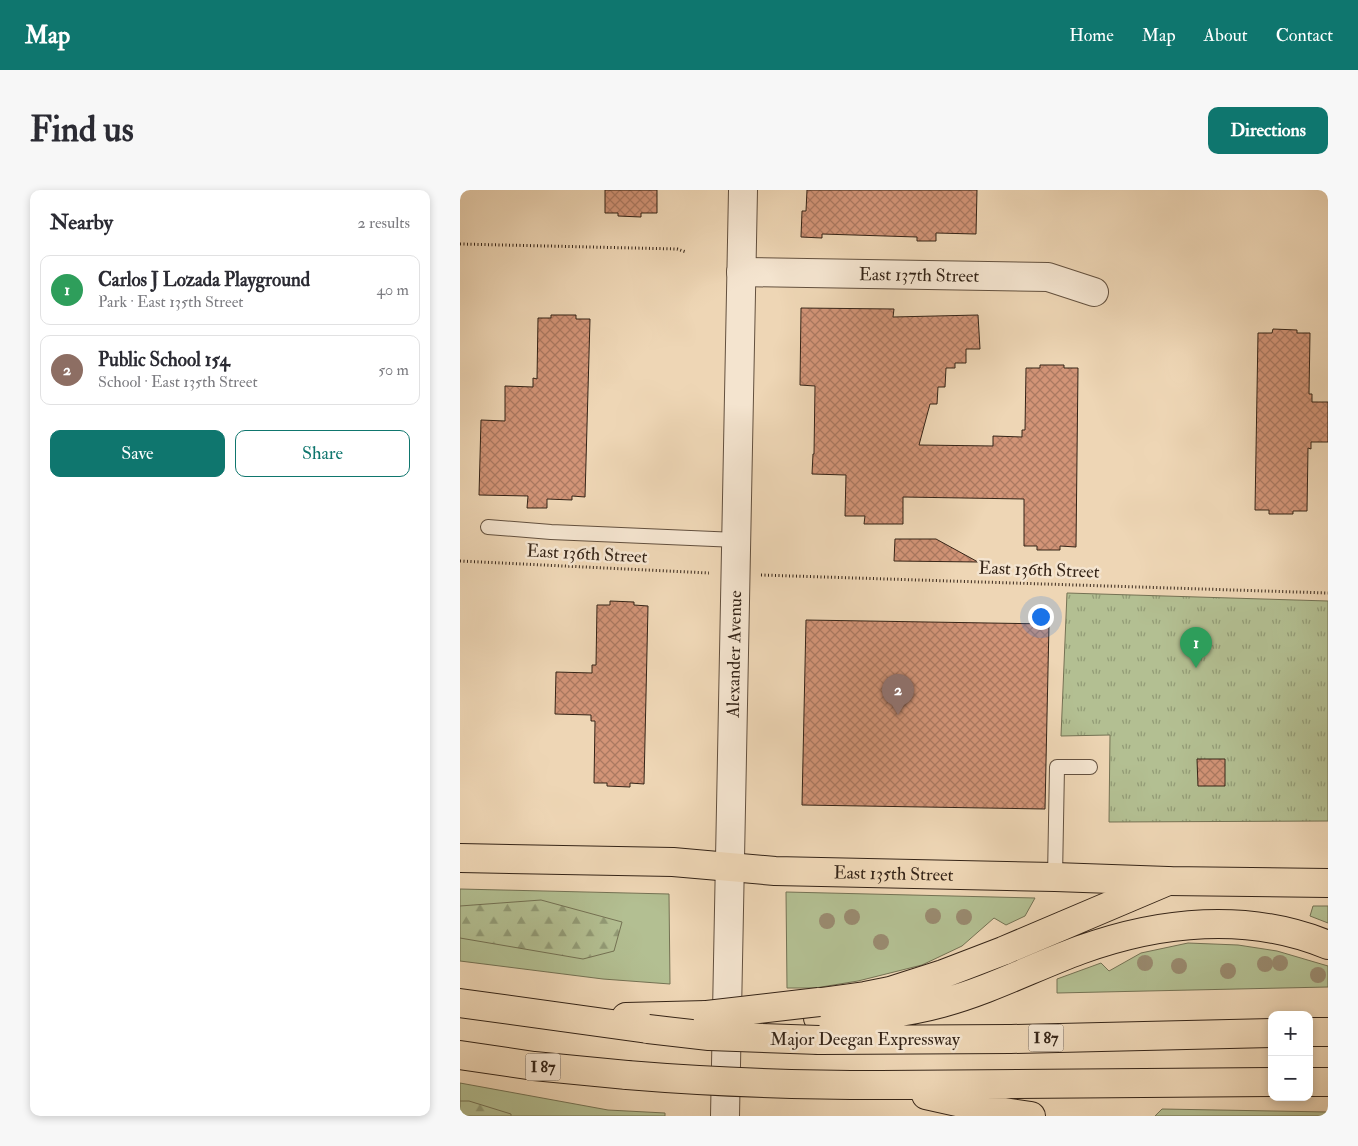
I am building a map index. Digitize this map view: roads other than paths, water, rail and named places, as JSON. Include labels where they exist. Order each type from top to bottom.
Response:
[{"type":"main road","name":"East 135th Street","points":[[460,858],[673,862],[775,871],[1328,883]]},
{"type":"main road","points":[[819,1020],[882,993],[943,974],[1003,951],[1168,881]]},
{"type":"main road","points":[[648,1023],[707,1016],[819,1020],[888,1014],[942,1003],[993,986],[1080,950],[1141,932],[1171,926],[1230,924],[1266,927],[1328,945]]},
{"type":"main road","name":"Major Deegan Expressway","points":[[460,1003],[579,1018],[648,1023],[709,1036],[819,1020],[1021,1038],[1268,1033]]},
{"type":"main road","points":[[1313,1032],[1328,1032]]},
{"type":"main road","name":"I 87","points":[[460,1055],[534,1066],[719,1082],[881,1085],[1268,1082]]},
{"type":"main road","points":[[1313,1082],[1328,1082]]},
{"type":"main road","points":[[881,1085],[998,1111],[1031,1116]]},
{"type":"street","name":"Alexander Avenue","points":[[725,1116],[743,190]]},
{"type":"street","name":"East 137th Street","points":[[741,272],[1048,277],[1094,292]]},
{"type":"lane","points":[[488,526],[551,532],[737,540]]},
{"type":"lane","points":[[1055,876],[1057,766],[1090,767]]},
{"type":"place","name":"Carlos J Lozada Playground","points":[[1196,668]]},
{"type":"place","name":"Public School 154","points":[[898,715]]}]
